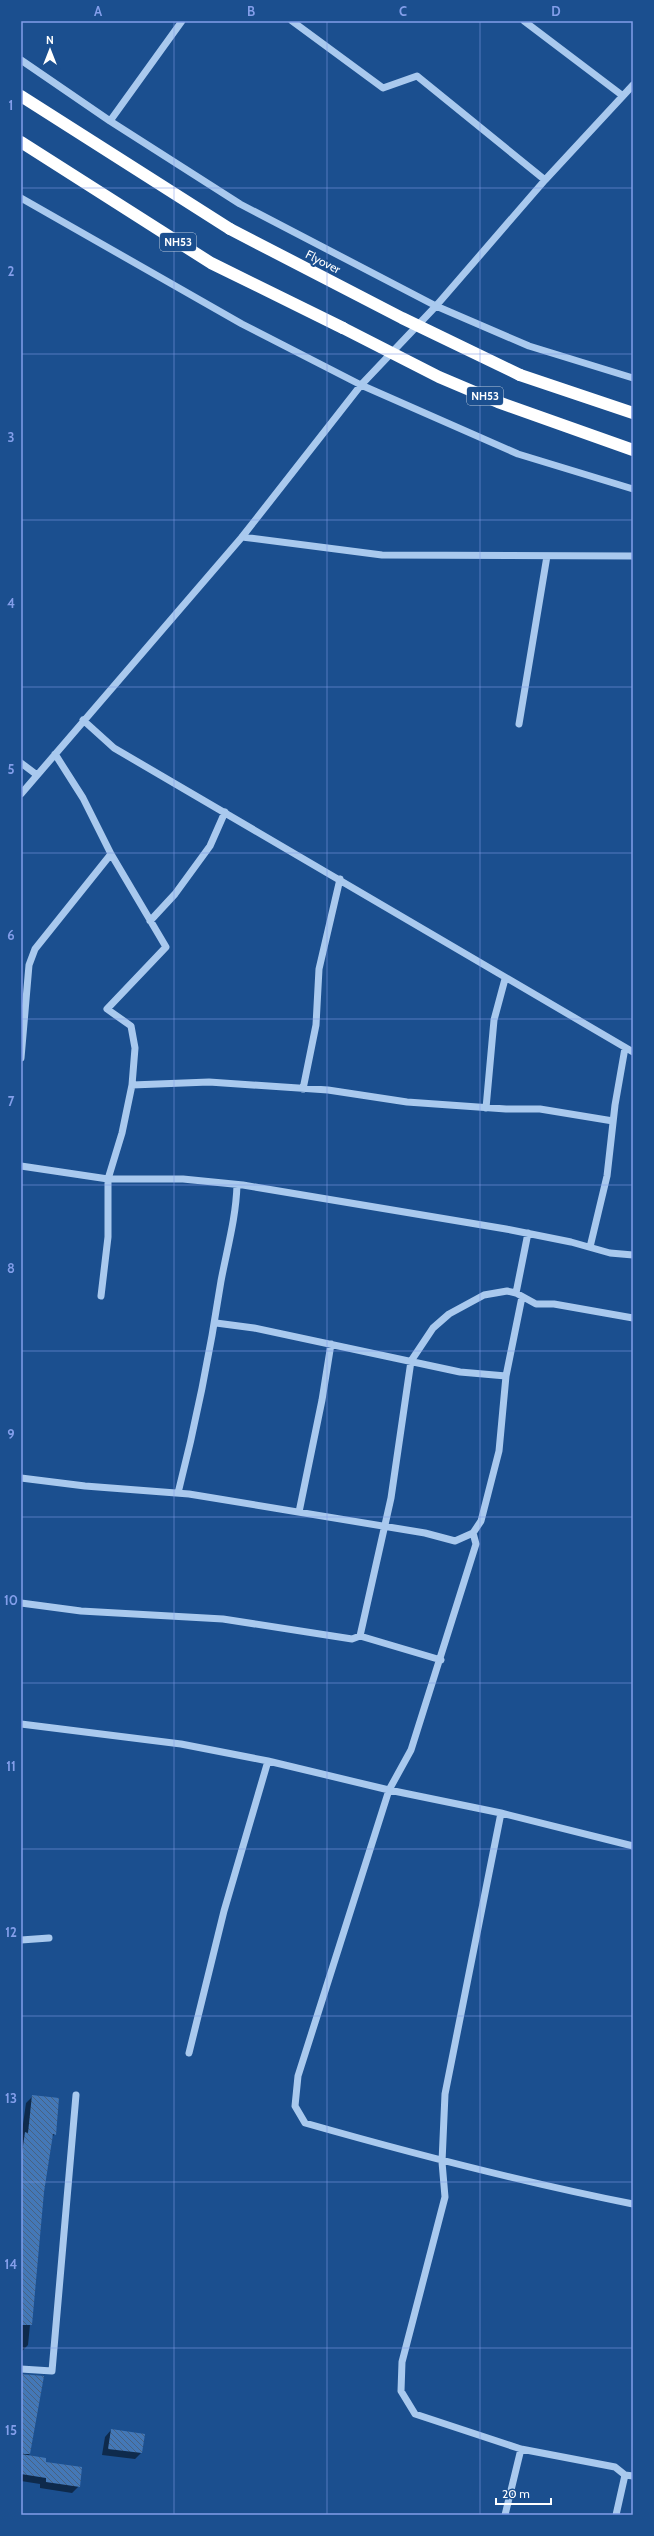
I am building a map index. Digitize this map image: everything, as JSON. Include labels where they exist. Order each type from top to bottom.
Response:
[{"type":"highway","name":"Flyover","points":[[21,96],[230,229],[402,318],[520,375],[633,413]]},
{"type":"highway","name":"NH53","points":[[21,142],[210,263],[439,377],[498,402],[633,450]]},
{"type":"street","points":[[110,121],[182,21]]},
{"type":"street","points":[[292,21],[382,88],[417,76],[545,180]]},
{"type":"street","points":[[524,21],[623,96]]},
{"type":"street","points":[[21,60],[110,121],[240,204],[436,306],[529,346],[633,378]]},
{"type":"street","points":[[21,794],[83,720],[242,537],[361,385],[436,306],[545,180],[633,86]]},
{"type":"street","points":[[21,198],[242,324],[361,385],[518,454],[633,489]]},
{"type":"street","points":[[242,537],[382,555],[633,556]]},
{"type":"street","points":[[519,724],[547,556]]},
{"type":"street","points":[[83,720],[114,748],[340,879],[505,979],[633,1052]]},
{"type":"street","points":[[55,754],[83,798],[111,854],[166,947],[107,1010],[131,1026],[135,1048],[132,1085],[122,1133],[108,1179],[108,1237],[101,1296]]},
{"type":"street","points":[[21,763],[37,775]]},
{"type":"street","points":[[150,921],[175,894],[210,846],[225,812]]},
{"type":"street","points":[[21,1058],[29,965],[35,949],[111,854]]},
{"type":"street","points":[[303,1089],[316,1025],[319,968],[340,879]]},
{"type":"street","points":[[486,1108],[494,1020],[505,979]]},
{"type":"street","points":[[590,1247],[607,1176],[613,1121],[625,1048]]},
{"type":"street","points":[[132,1085],[209,1082],[303,1089],[408,1102],[486,1108],[540,1110],[613,1121]]},
{"type":"street","points":[[21,1166],[108,1179],[183,1179],[238,1185],[528,1233],[633,1256]]},
{"type":"street","points":[[178,1494],[216,1324],[221,1280],[237,1203],[238,1185]]},
{"type":"street","points":[[21,1478],[85,1486],[178,1494],[384,1526],[455,1541],[473,1533],[481,1521],[499,1451],[506,1376],[528,1233]]},
{"type":"street","points":[[360,1636],[391,1498],[411,1361],[433,1328],[449,1314],[484,1295],[507,1291],[519,1295],[536,1304],[554,1304],[633,1318]]},
{"type":"street","points":[[216,1324],[254,1328],[460,1372],[506,1376]]},
{"type":"street","points":[[298,1512],[322,1400],[331,1344]]},
{"type":"street","points":[[473,1533],[476,1544],[441,1660],[412,1750],[389,1790],[298,2076],[295,2106],[305,2123],[442,2162],[564,2191],[633,2204]]},
{"type":"street","points":[[21,1603],[81,1611],[223,1619],[352,1639],[360,1636],[441,1660]]},
{"type":"street","points":[[21,1724],[181,1744],[268,1761],[389,1790],[501,1813],[633,1846]]},
{"type":"street","points":[[189,2053],[224,1911],[268,1761]]},
{"type":"street","points":[[501,1813],[445,2094],[442,2162],[445,2197],[402,2362],[401,2391],[415,2414],[521,2449],[615,2467],[629,2475],[616,2515]]},
{"type":"street","points":[[21,1940],[48,1938]]},
{"type":"street","points":[[21,2369],[52,2371],[76,2096]]},
{"type":"street","points":[[506,2515],[521,2449]]},
{"type":"building","points":[[32,2095],[59,2098],[56,2135],[53,2134],[44,2192],[32,2325],[21,2325],[21,2160],[25,2132],[28,2133]]},
{"type":"building","points":[[21,2374],[44,2376],[30,2454],[21,2454]]},
{"type":"building","points":[[111,2429],[145,2434],[142,2453],[108,2449]]},
{"type":"building","points":[[21,2454],[46,2458],[46,2462],[82,2467],[80,2487],[46,2482],[46,2478],[21,2474]]}]
